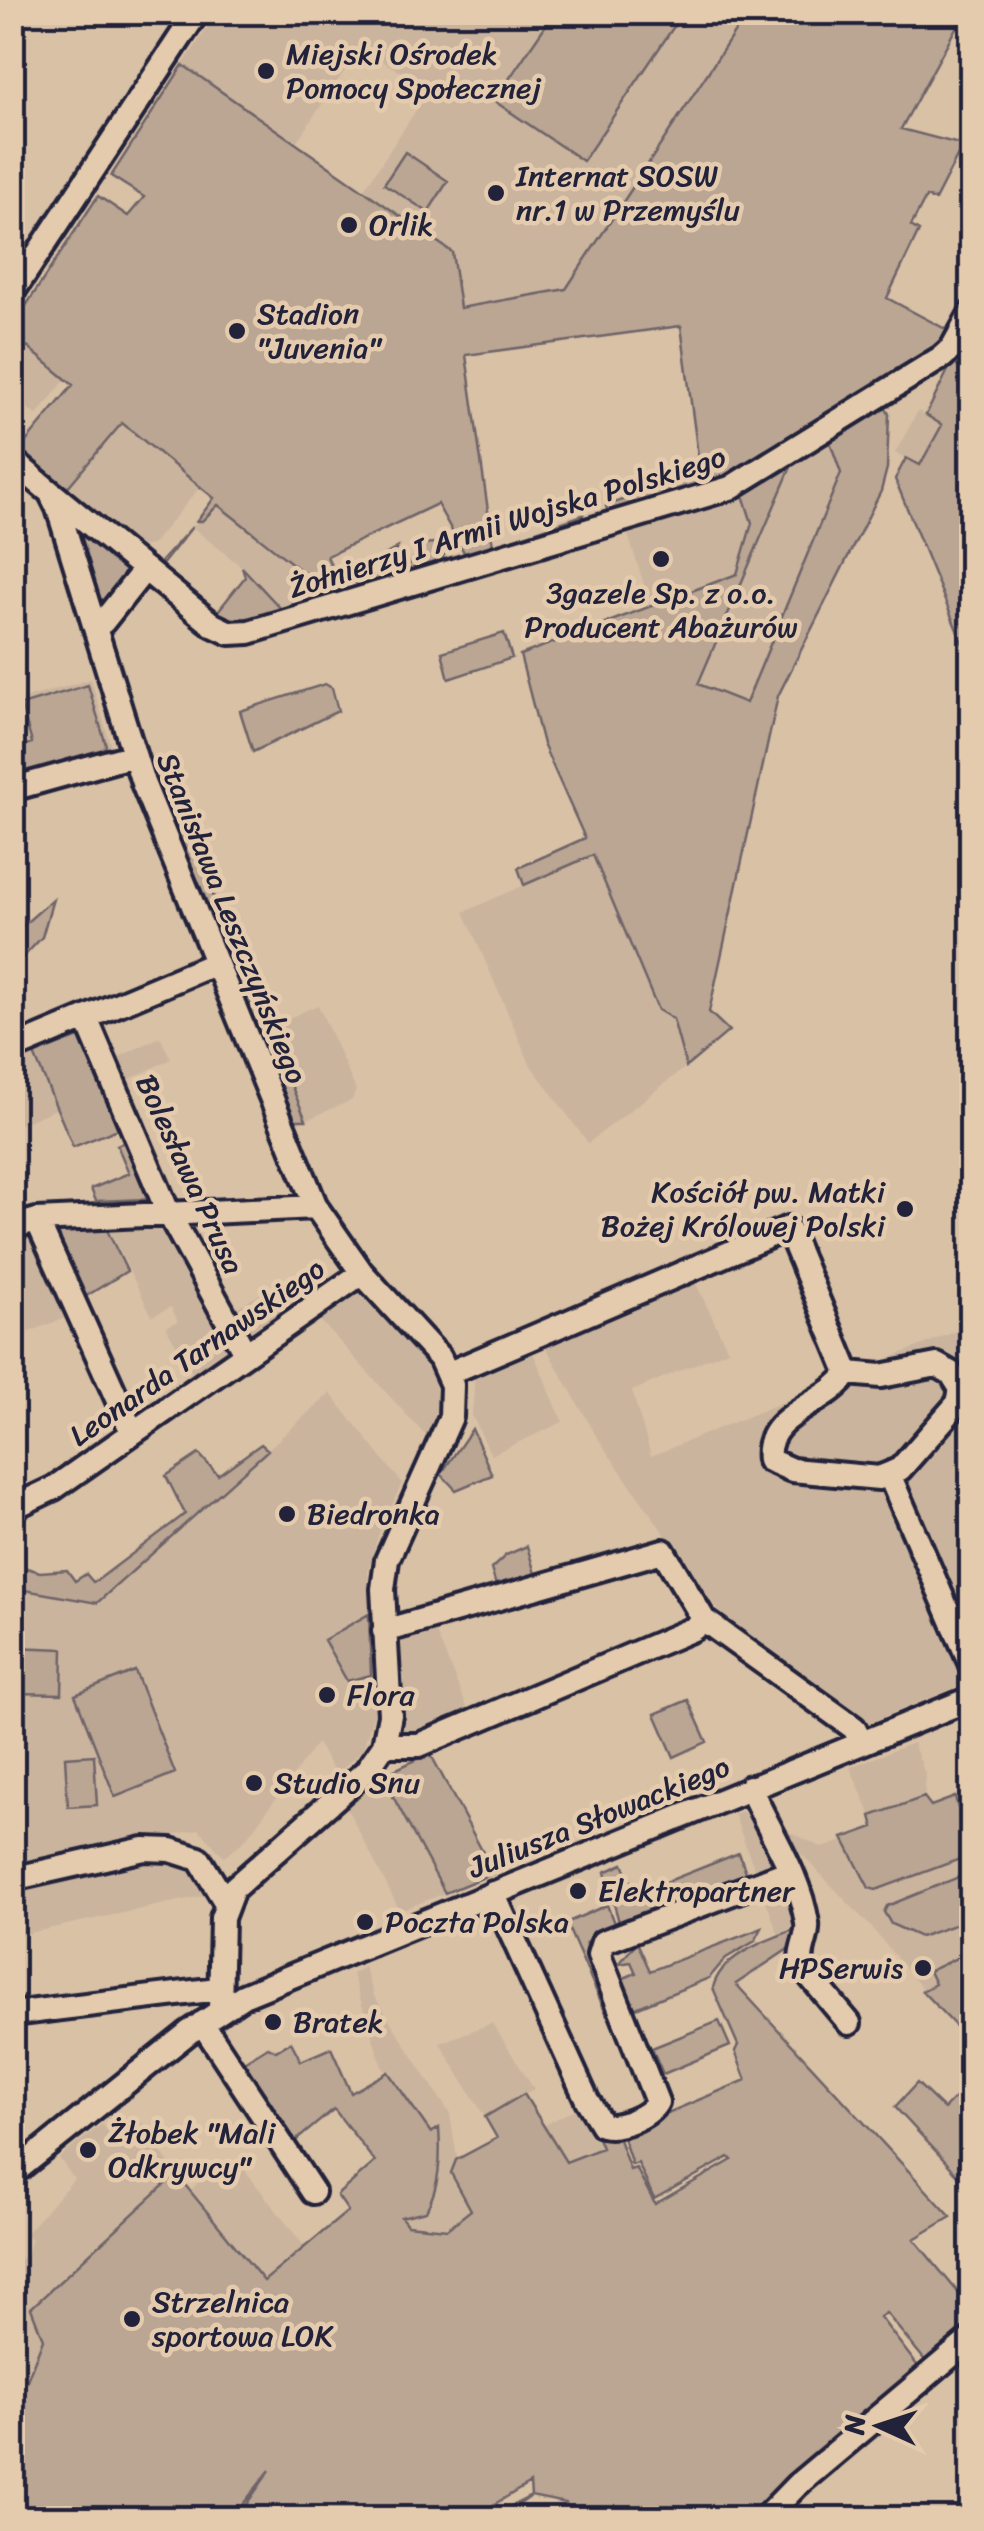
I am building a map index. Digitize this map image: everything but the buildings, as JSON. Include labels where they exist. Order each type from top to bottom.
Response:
[{"type":"street","points":[[12,292],[197,12]]},
{"type":"street","name":"Żołnierzy I Armii Wojska Polskiego","points":[[50,492],[213,625],[230,633],[249,632],[750,479],[942,357],[952,348],[972,312]]},
{"type":"street","points":[[12,460],[50,492]]},
{"type":"street","name":"Stanisława Leszczyńskiego","points":[[50,492],[134,755],[316,1207],[362,1273],[428,1344],[449,1373]]},
{"type":"street","points":[[94,626],[103,622],[144,569]]},
{"type":"street","points":[[12,790],[134,755]]},
{"type":"street","points":[[12,1049],[216,962]]},
{"type":"street","name":"Bolesława Prusa","points":[[86,1018],[168,1212],[245,1353]]},
{"type":"street","points":[[12,1227],[38,1220],[316,1207]]},
{"type":"street","points":[[38,1220],[132,1432]]},
{"type":"street","points":[[314,2192],[213,2008],[226,1904],[252,1869],[366,1770],[384,1745],[390,1715],[382,1590],[389,1550],[451,1418],[449,1373],[788,1228],[848,1373]]},
{"type":"street","name":"Leonarda Tarnawskiego","points":[[12,1508],[54,1488],[362,1273]]},
{"type":"street","points":[[937,1365],[959,1384],[958,1402],[900,1469],[878,1478],[792,1470],[770,1460],[768,1449],[775,1429],[830,1393],[848,1373],[881,1376],[937,1365]]},
{"type":"street","points":[[888,1474],[972,1667]]},
{"type":"street","points":[[384,1631],[662,1551],[704,1620],[854,1728],[861,1742]]},
{"type":"street","points":[[384,1745],[419,1745],[693,1629],[704,1620]]},
{"type":"street","name":"Juliusza Słowackiego","points":[[12,2174],[213,2008],[972,1698]]},
{"type":"street","points":[[750,1788],[771,1824],[807,1925],[800,1958],[803,1968],[849,2023]]},
{"type":"street","points":[[12,1879],[156,1848],[198,1859],[226,1904]]},
{"type":"street","points":[[493,1893],[600,2121],[618,2126],[652,2110],[658,2102],[599,1954],[603,1942],[790,1870]]},
{"type":"street","points":[[12,2014],[213,2008]]},
{"type":"street","points":[[765,2518],[797,2485],[970,2340]]},
{"type":"shaded area","points":[[217,13],[748,13],[566,289],[459,308],[452,252],[363,191],[430,89],[360,48],[295,144],[183,65]]},
{"type":"shaded area","points":[[554,13],[683,13],[583,161],[494,101]]},
{"type":"shaded area","points":[[747,13],[964,13],[901,129],[963,145],[935,200],[926,197],[911,226],[919,231],[887,298],[949,331],[940,345],[734,475],[608,514],[606,506],[700,471],[681,326],[466,355],[493,546],[465,554],[437,504],[327,556],[341,589],[332,595],[218,505],[202,521],[197,521],[214,498],[122,423],[67,488],[20,449],[73,385],[13,335],[12,327],[98,196],[128,216],[144,197],[111,176],[183,65],[452,252],[460,308],[566,289]]},
{"type":"shaded area","points":[[405,152],[448,181],[428,212],[384,184]]},
{"type":"shaded area","points":[[12,335],[66,379],[37,415],[13,398]]},
{"type":"shaded area","points":[[952,362],[968,373],[971,370],[971,664],[895,479],[906,458],[920,465],[942,425],[926,415]]},
{"type":"shaded area","points":[[885,407],[889,414],[887,468],[881,491],[778,696],[709,1012],[729,1031],[686,1067],[673,1019],[658,1010],[593,855],[524,885],[518,868],[585,838],[543,744],[520,655],[737,574],[752,523],[743,495],[791,467],[698,684],[746,703],[841,473],[830,442]]},
{"type":"shaded area","points":[[918,411],[942,424],[920,465],[895,453]]},
{"type":"shaded area","points":[[121,423],[200,487],[152,545],[139,547],[67,488]]},
{"type":"shaded area","points":[[829,437],[841,473],[746,703],[698,684],[792,468],[789,464]]},
{"type":"shaded area","points":[[743,495],[752,523],[737,574],[651,606],[628,535]]},
{"type":"shaded area","points":[[218,504],[333,597],[278,614],[282,610],[242,567],[192,527]]},
{"type":"shaded area","points":[[583,515],[582,519],[501,543]]},
{"type":"shaded area","points":[[72,522],[131,570],[104,605],[100,606]]},
{"type":"shaded area","points":[[192,527],[161,566],[161,561]]},
{"type":"shaded area","points":[[434,543],[444,555],[439,566],[361,587],[355,582],[356,569],[361,566],[367,576],[381,568],[378,559],[397,548],[387,570],[394,574],[399,565],[407,568],[423,544]]},
{"type":"shaded area","points":[[161,566],[218,611],[245,577],[242,567],[282,610],[243,623],[229,621]]},
{"type":"shaded area","points":[[504,633],[512,658],[449,679],[442,652]]},
{"type":"shaded area","points":[[91,679],[111,746],[107,754],[13,781],[12,680],[20,700]]},
{"type":"shaded area","points":[[325,684],[332,688],[338,711],[253,752],[240,711]]},
{"type":"shaded area","points":[[88,685],[106,745],[103,750],[13,776],[13,749],[32,743],[21,705]]},
{"type":"shaded area","points":[[177,820],[186,841],[191,840],[257,1004],[252,1006],[233,982],[171,825]]},
{"type":"shaded area","points":[[592,855],[658,1010],[673,1019],[686,1067],[588,1143],[530,1064],[464,912]]},
{"type":"shaded area","points":[[53,899],[42,937],[13,968],[13,926],[20,928]]},
{"type":"shaded area","points":[[318,1005],[356,1090],[352,1100],[306,1120],[267,1028]]},
{"type":"shaded area","points":[[258,1007],[306,1120],[292,1120],[255,1010]]},
{"type":"shaded area","points":[[79,1037],[102,1090],[13,1127],[13,1063]]},
{"type":"shaded area","points":[[79,1037],[118,1129],[73,1147],[34,1054]]},
{"type":"shaded area","points":[[160,1037],[171,1059],[128,1080],[117,1058]]},
{"type":"shaded area","points":[[124,1142],[148,1199],[96,1201],[91,1189],[129,1173],[117,1145]]},
{"type":"shaded area","points":[[163,1226],[227,1349],[192,1373],[166,1327],[178,1321],[171,1307],[152,1316],[108,1228]]},
{"type":"shaded area","points":[[106,1228],[127,1271],[83,1298],[51,1231]]},
{"type":"shaded area","points":[[30,1236],[68,1317],[13,1338],[13,1241]]},
{"type":"shaded area","points":[[691,1273],[728,1350],[632,1391],[651,1456],[971,1325],[971,1633],[946,1570],[927,1578],[971,1668],[971,1681],[862,1726],[727,1623],[598,1439],[539,1335]]},
{"type":"shaded area","points":[[282,1282],[299,1299],[246,1335],[232,1310]]},
{"type":"shaded area","points":[[354,1291],[365,1292],[434,1376],[438,1406],[427,1437],[317,1317]]},
{"type":"shaded area","points":[[527,1349],[534,1355],[563,1422],[491,1455],[472,1415],[475,1374]]},
{"type":"shaded area","points":[[330,1393],[402,1483],[378,1536],[368,1572],[375,1710],[363,1749],[336,1775],[317,1743],[245,1840],[224,1857],[199,1829],[13,1872],[12,1588],[98,1603]]},
{"type":"shaded area","points":[[472,1429],[492,1475],[456,1490],[441,1474]]},
{"type":"shaded area","points":[[261,1444],[268,1450],[97,1603],[13,1588],[13,1564],[40,1572],[67,1570],[75,1581],[86,1574],[93,1582],[99,1579],[185,1514],[166,1476],[199,1454],[218,1475]]},
{"type":"shaded area","points":[[527,1546],[538,1584],[499,1595],[491,1569],[506,1555]]},
{"type":"shaded area","points":[[369,1614],[371,1675],[347,1681],[324,1640]]},
{"type":"shaded area","points":[[432,1623],[471,1717],[437,1731],[409,1736],[402,1729],[402,1640],[406,1634]]},
{"type":"shaded area","points":[[13,1647],[63,1649],[62,1694],[13,1693]]},
{"type":"shaded area","points":[[135,1671],[175,1773],[115,1797],[75,1695]]},
{"type":"shaded area","points":[[688,1700],[707,1742],[674,1757],[655,1714]]},
{"type":"shaded area","points":[[913,1743],[926,1776],[924,1797],[931,1806],[971,1790],[971,2006],[950,2022],[871,1927],[787,1839],[792,1833],[823,1848],[875,1830],[883,1811],[871,1816],[850,1767]]},
{"type":"shaded area","points":[[430,1753],[494,1873],[445,1893],[382,1776]]},
{"type":"shaded area","points":[[94,1755],[97,1805],[68,1807],[65,1757]]},
{"type":"shaded area","points":[[382,1776],[445,1893],[400,1911],[347,1808]]},
{"type":"shaded area","points":[[924,1797],[931,1806],[955,1797],[971,1855],[876,1890],[869,1888],[843,1838],[874,1827],[871,1816]]},
{"type":"shaded area","points":[[742,1811],[764,1831],[801,1927],[779,1936],[734,1814]]},
{"type":"shaded area","points":[[739,1853],[749,1881],[716,1893],[707,1887],[683,1896],[679,1907],[621,1929],[605,1872],[623,1864],[636,1894]]},
{"type":"shaded area","points":[[152,1855],[194,1867],[207,1884],[207,1895],[24,1934],[13,1943],[13,1879]]},
{"type":"shaded area","points":[[971,1872],[971,1919],[920,1937],[891,1924],[884,1912],[887,1906]]},
{"type":"shaded area","points":[[607,1905],[617,1931],[586,1943],[614,2012],[607,2015],[566,1923]]},
{"type":"shaded area","points":[[801,1927],[788,1949],[736,1984],[951,2217],[914,2239],[971,2308],[971,2327],[928,2364],[886,2313],[880,2317],[920,2369],[785,2484],[753,2518],[678,2518],[625,2508],[614,2516],[567,2509],[566,2503],[531,2496],[530,2483],[471,2518],[237,2518],[270,2470],[232,2518],[13,2518],[12,2419],[43,2339],[31,2308],[176,2174],[264,2281],[348,2211],[337,2195],[375,2162],[334,2109],[292,2144],[237,2066],[268,2047],[276,2051],[291,2042],[301,2061],[331,2048],[351,2093],[388,2072],[431,2133],[439,2128],[434,2191],[426,2211],[401,2217],[407,2225],[447,2229],[471,2210],[451,2173],[456,2160],[497,2138],[485,2117],[524,2094],[566,2162],[602,2148],[598,2138],[616,2131],[630,2170],[636,2168],[655,2204],[732,2160],[729,2157],[654,2199],[638,2163],[632,2165],[621,2131],[637,2133],[639,2125],[746,2080],[735,2051],[738,2045],[713,1988],[726,1965],[737,1956]]},
{"type":"shaded area","points":[[762,1928],[755,1941],[726,1958],[709,1978],[631,2010],[619,1980],[636,1973],[631,1962],[619,1964],[637,1942],[650,1971]]},
{"type":"shaded area","points":[[971,1951],[971,2042],[922,1991],[935,1984],[929,1971]]},
{"type":"shaded area","points":[[364,1967],[374,1996],[450,2114],[458,2164],[451,2174],[471,2210],[447,2229],[406,2225],[401,2217],[425,2211],[438,2129],[432,2133],[382,2066],[352,1974]]},
{"type":"shaded area","points":[[719,2021],[730,2046],[663,2074],[652,2048]]},
{"type":"shaded area","points":[[492,2023],[534,2089],[485,2117],[440,2043]]},
{"type":"shaded area","points":[[971,2081],[971,2189],[895,2107],[917,2083],[944,2109]]},
{"type":"shaded area","points":[[582,2105],[603,2147],[566,2162],[543,2126]]},
{"type":"shaded area","points":[[140,2121],[176,2174],[32,2308],[43,2339],[13,2419],[13,2264],[26,2255],[31,2239],[25,2234],[74,2179],[59,2158],[102,2124],[116,2141]]},
{"type":"shaded area","points":[[238,2162],[305,2247],[264,2281],[189,2192],[217,2163]]},
{"type":"shaded area","points":[[531,2496],[501,2518],[488,2518]]},
{"type":"place","name":"Miejski Ośrodek Pomocy Społecznej","points":[[266,71]]},
{"type":"place","name":"Internat SOSW nr.1 w Przemyślu","points":[[496,193]]},
{"type":"place","name":"Orlik","points":[[349,225]]},
{"type":"place","name":"Stadion \"Juvenia\"","points":[[237,331]]},
{"type":"place","name":"3gazele Sp. z o.o. Producent Abażurów","points":[[661,559]]},
{"type":"place","name":"Kościół pw. Matki Bożej Królowej Polski","points":[[905,1209]]},
{"type":"place","name":"Biedronka","points":[[287,1514]]},
{"type":"place","name":"Flora","points":[[327,1695]]},
{"type":"place","name":"Studio Snu","points":[[254,1783]]},
{"type":"place","name":"Elektropartner","points":[[578,1891]]},
{"type":"place","name":"Poczta Polska","points":[[365,1922]]},
{"type":"place","name":"HPSerwis","points":[[923,1968]]},
{"type":"place","name":"Bratek","points":[[273,2022]]},
{"type":"place","name":"Żłobek \"Mali Odkrywcy\"","points":[[88,2150]]},
{"type":"place","name":"Strzelnica sportowa LOK","points":[[132,2319]]}]
